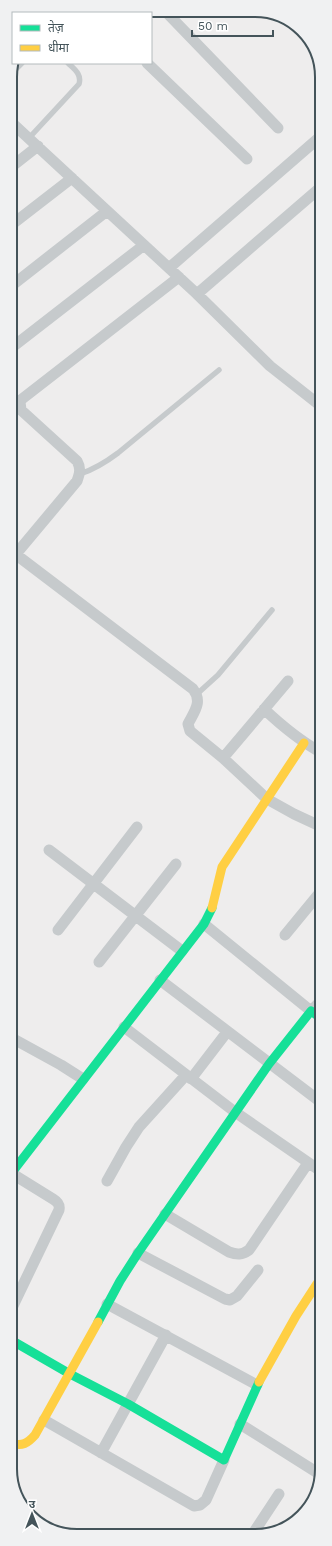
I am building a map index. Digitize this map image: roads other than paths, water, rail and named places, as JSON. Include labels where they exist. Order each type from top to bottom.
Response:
[{"type":"street","points":[[171,17],[278,128]]},
{"type":"street","points":[[148,64],[247,159]]},
{"type":"street","points":[[17,127],[179,277],[270,366],[315,401]]},
{"type":"street","points":[[169,268],[315,142]]},
{"type":"street","points":[[17,162],[38,146]]},
{"type":"street","points":[[17,221],[72,178]]},
{"type":"street","points":[[197,294],[315,193]]},
{"type":"street","points":[[17,282],[108,211]]},
{"type":"street","points":[[17,344],[144,245]]},
{"type":"street","points":[[17,548],[77,481],[80,474],[80,467],[77,461],[21,410],[20,402],[28,394],[179,277]]},
{"type":"street","points":[[17,555],[187,684],[197,694],[199,700],[198,706],[188,724],[190,731],[223,758],[267,799],[315,824]]},
{"type":"street","points":[[223,758],[288,681]]},
{"type":"street","points":[[264,709],[286,729],[304,743],[315,749]]},
{"type":"street","points":[[17,1166],[204,924],[213,907],[222,867],[304,743]]},
{"type":"street","points":[[58,930],[137,828]]},
{"type":"street","points":[[49,850],[182,951]]},
{"type":"street","points":[[99,962],[176,864]]},
{"type":"street","points":[[285,935],[315,899]]},
{"type":"street","points":[[204,924],[315,1014]]},
{"type":"street","points":[[160,980],[315,1099]]},
{"type":"street","points":[[17,1446],[24,1445],[31,1440],[70,1374],[107,1304],[138,1253],[235,1112],[270,1064],[315,1007]]},
{"type":"street","points":[[124,1026],[235,1112],[315,1168]]},
{"type":"street","points":[[107,1181],[139,1127],[188,1077],[227,1032]]},
{"type":"street","points":[[17,1041],[83,1079]]},
{"type":"street","points":[[165,1214],[228,1252],[236,1255],[244,1254],[250,1250],[308,1163]]},
{"type":"street","points":[[17,1178],[53,1199],[60,1206],[17,1298]]},
{"type":"street","points":[[138,1253],[225,1299],[230,1300],[237,1296],[258,1270]]},
{"type":"street","points":[[44,1420],[194,1506],[200,1505],[206,1500],[257,1385],[296,1316],[315,1287]]},
{"type":"street","points":[[107,1304],[257,1385]]},
{"type":"street","points":[[102,1454],[166,1336]]},
{"type":"street","points":[[17,1344],[70,1374],[128,1404],[224,1460]]},
{"type":"street","points":[[240,1424],[315,1471]]},
{"type":"street","points":[[256,1529],[279,1494]]},
{"type":"lane","points":[[29,138],[79,84],[79,75],[69,64]]},
{"type":"lane","points":[[80,474],[104,464],[219,370]]},
{"type":"lane","points":[[197,694],[218,675],[272,610]]}]
